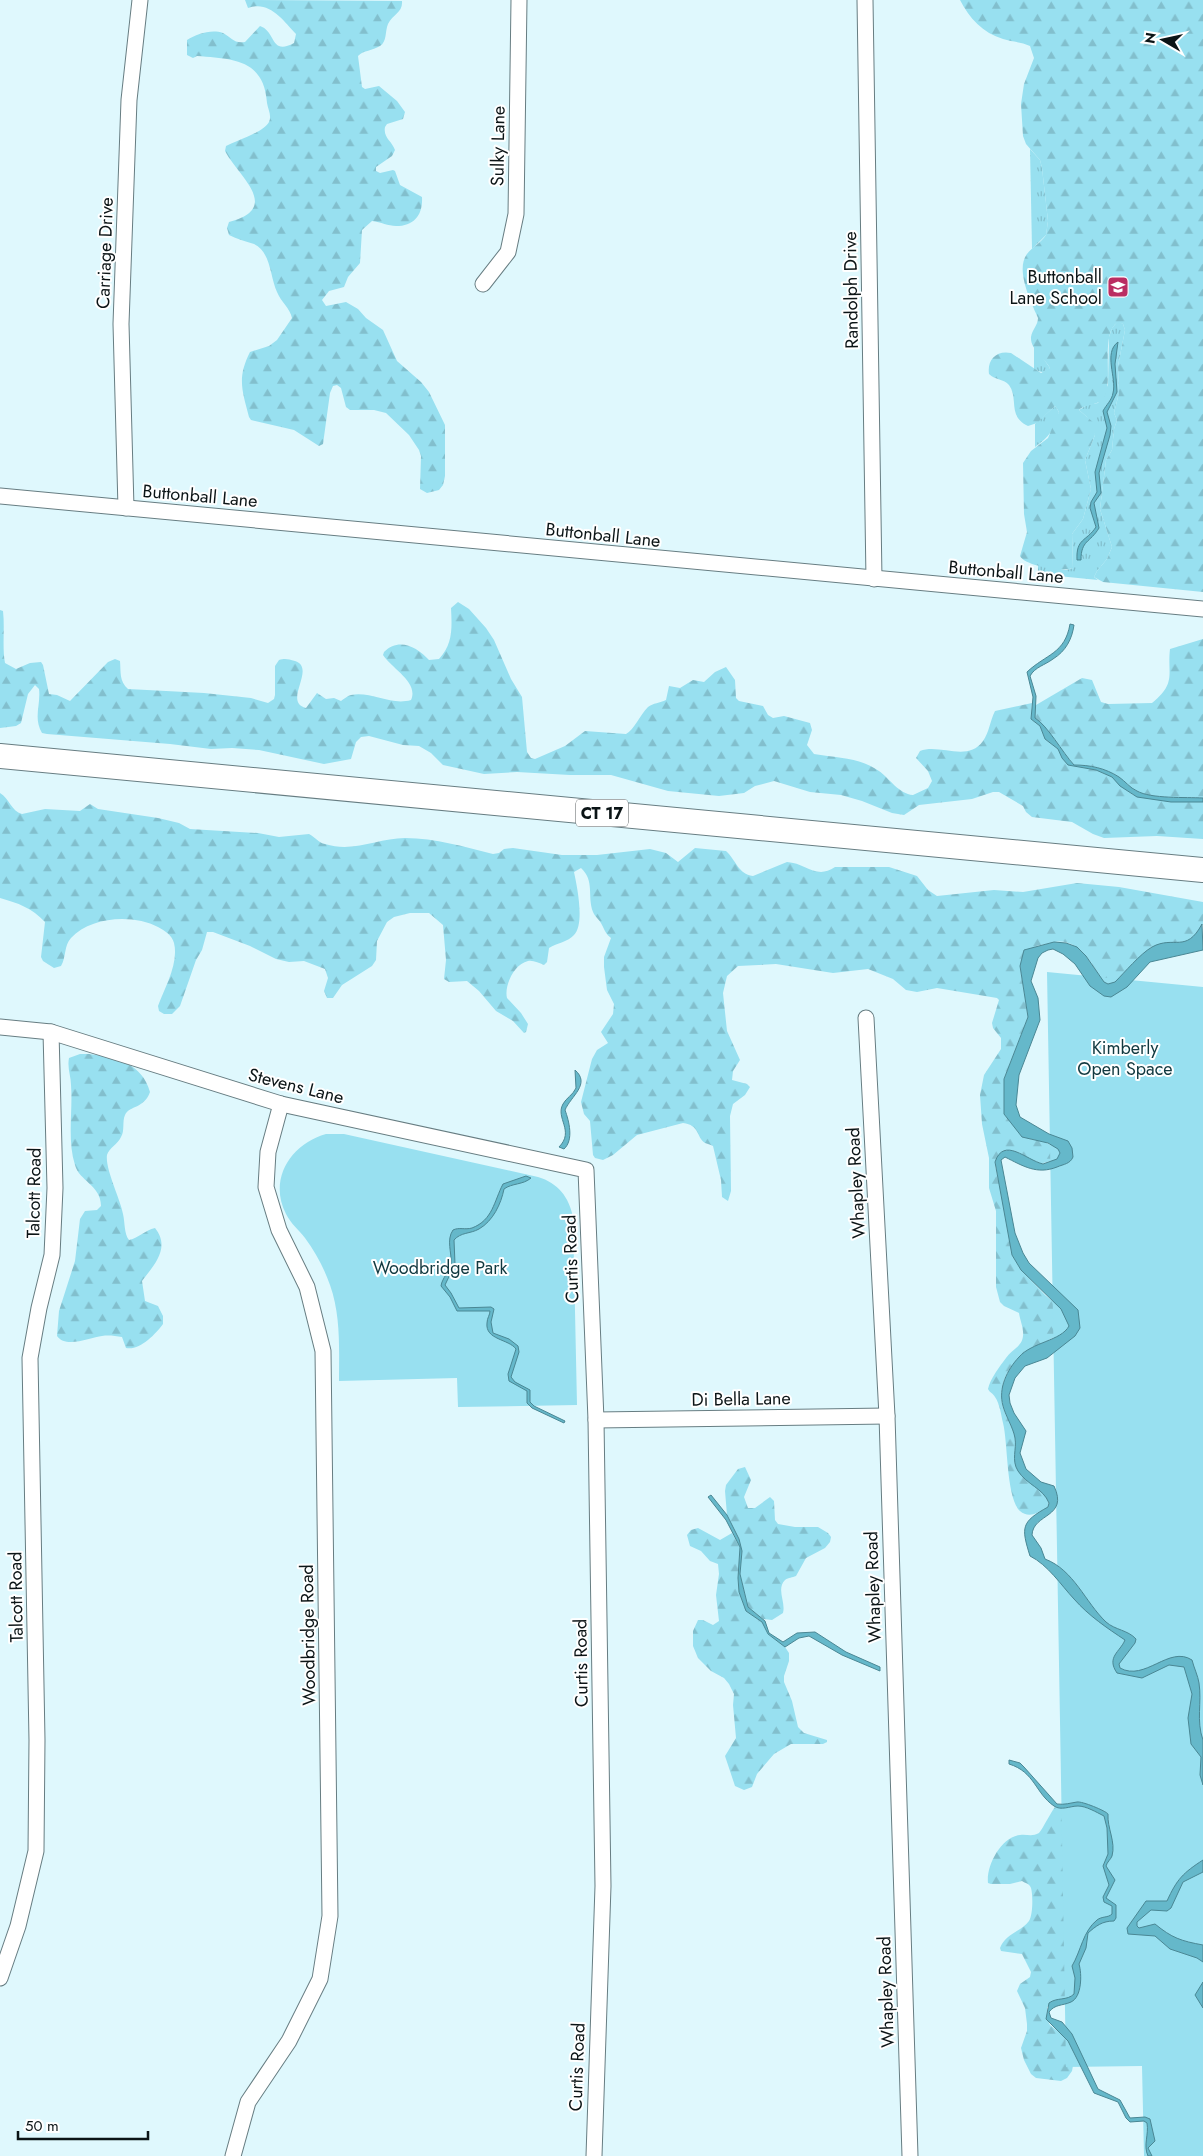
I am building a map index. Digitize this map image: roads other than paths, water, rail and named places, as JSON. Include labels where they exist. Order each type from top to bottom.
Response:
[{"type":"main road","name":"CT 17","points":[[0,756],[1203,870]]},
{"type":"street","name":"Carriage Drive","points":[[126,508],[122,314],[129,100],[140,0]]},
{"type":"street","name":"Sulky Lane","points":[[483,284],[508,252],[516,214],[519,0]]},
{"type":"street","name":"Randolph Drive","points":[[865,0],[874,579]]},
{"type":"street","name":"Buttonball Lane","points":[[0,496],[874,579],[1203,608]]},
{"type":"street","name":"Whapley Road","points":[[866,1018],[887,1416],[910,2156]]},
{"type":"street","name":"Stevens Lane","points":[[0,1027],[51,1032],[281,1104],[586,1170]]},
{"type":"street","name":"Talcott Road","points":[[0,1978],[18,1926],[36,1851],[37,1740],[30,1358],[39,1308],[52,1255],[55,1188],[51,1032]]},
{"type":"street","name":"Woodbridge Road","points":[[234,2156],[248,2102],[289,2041],[320,1980],[330,1916],[323,1351],[308,1287],[279,1230],[266,1187],[268,1152],[281,1104]]},
{"type":"street","name":"Curtis Road","points":[[586,1170],[596,1420],[602,1886],[594,2156]]},
{"type":"street","name":"Di Bella Lane","points":[[596,1420],[887,1416]]},
{"type":"place","name":"Buttonball Lane School","points":[[1118,287]]},
{"type":"park label","name":"Kimberly Open Space","points":[[1125,1058]]},
{"type":"park label","name":"Woodbridge Park","points":[[440,1268]]}]
